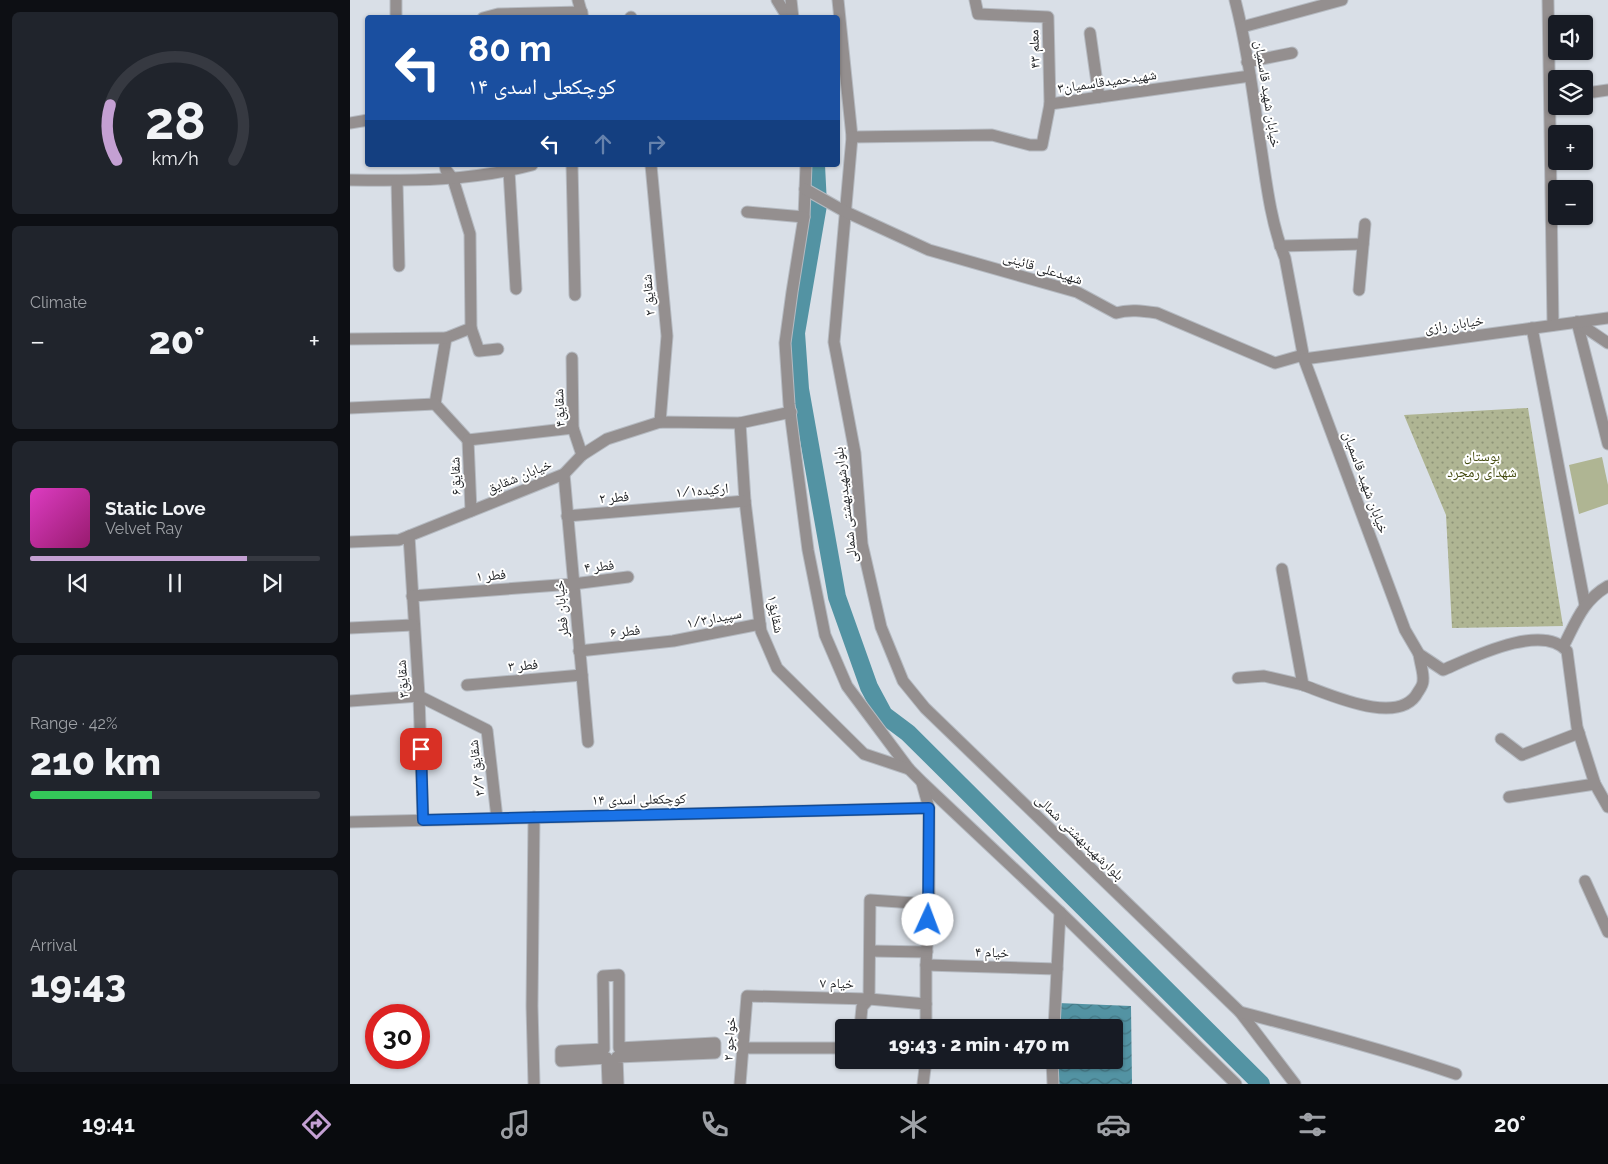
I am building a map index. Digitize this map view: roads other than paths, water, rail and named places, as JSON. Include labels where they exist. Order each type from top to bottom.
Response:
[{"type":"street","points":[[396,0],[396,15]]},
{"type":"street","points":[[494,15],[583,15],[578,0]]},
{"type":"street","points":[[777,0],[786,15]]},
{"type":"street","points":[[791,0],[793,15]]},
{"type":"street","name":"بلوارشهیدبهشتی شمالی","points":[[838,0],[840,15]]},
{"type":"street","name":"معلم ۴۳","points":[[976,0],[978,14],[1048,17],[1050,104]]},
{"type":"street","name":"خیابان شهید قاسمیان","points":[[1235,0],[1242,28],[1266,184],[1280,246],[1286,258],[1304,358],[1405,630],[1419,654],[1443,670],[1500,647],[1534,639],[1556,643],[1563,647]]},
{"type":"street","points":[[1242,28],[1342,0]]},
{"type":"street","points":[[1548,0],[1553,325]]},
{"type":"street","name":"بلوارشهیدبهشتی شمالی","points":[[840,20],[852,137],[834,342],[855,453],[862,544],[881,627],[903,680],[925,708],[1240,1012],[1295,1084]]},
{"type":"street","points":[[1090,33],[1099,97]]},
{"type":"street","points":[[1247,62],[1292,53]]},
{"type":"street","name":"شهیدحمیدقاسمیان۳","points":[[852,137],[992,135],[1030,145],[1042,145],[1050,104],[1250,76]]},
{"type":"street","points":[[1594,92],[1608,90]]},
{"type":"street","points":[[350,123],[365,120]]},
{"type":"street","points":[[445,167],[453,178],[470,234],[471,328],[479,351],[498,349]]},
{"type":"street","points":[[350,180],[397,181],[453,178],[509,171],[524,167]]},
{"type":"street","points":[[572,167],[575,295]]},
{"type":"street","name":"شقایق ۲","points":[[651,167],[667,336],[660,422]]},
{"type":"street","points":[[806,167],[804,217],[785,343],[791,412],[808,550],[825,635],[847,686],[922,782],[1060,912],[1236,1084]]},
{"type":"street","points":[[509,171],[516,289]]},
{"type":"street","points":[[397,181],[400,266]]},
{"type":"street","name":"شهیدعلی قائینی","points":[[805,189],[844,211],[929,250],[1077,292],[1116,313],[1123,311],[1157,313],[1275,363],[1304,358]]},
{"type":"street","points":[[747,212],[804,217]]},
{"type":"street","points":[[1359,290],[1365,224]]},
{"type":"street","points":[[1280,246],[1363,244]]},
{"type":"street","name":"خیابان رازی","points":[[1304,358],[1608,318]]},
{"type":"street","points":[[1577,322],[1608,343]]},
{"type":"street","points":[[1577,322],[1608,444]]},
{"type":"street","points":[[350,339],[446,338],[471,328]]},
{"type":"street","points":[[1532,328],[1585,605]]},
{"type":"street","points":[[435,404],[446,338]]},
{"type":"street","name":"شقایق۴","points":[[572,358],[573,428],[582,455]]},
{"type":"street","points":[[353,408],[435,404]]},
{"type":"street","points":[[435,404],[468,440],[573,428]]},
{"type":"street","name":"خیابان شقایق","points":[[350,542],[404,538],[564,474],[582,455],[607,438],[660,422],[740,423],[791,412]]},
{"type":"street","name":"شقایق۱","points":[[740,423],[745,501],[761,631],[777,668],[864,754],[910,769]]},
{"type":"street","name":"شقایق۶","points":[[468,440],[471,511]]},
{"type":"street","name":"خیابان فطر","points":[[564,474],[588,742]]},
{"type":"street","name":"ارکیده۱/۱","points":[[663,508],[745,501]]},
{"type":"street","name":"فطر ۲","points":[[567,516],[663,508]]},
{"type":"street","name":"شقایق۳","points":[[404,538],[412,596],[419,696],[423,820]]},
{"type":"street","points":[[1282,569],[1303,685]]},
{"type":"street","name":"فطر ۴","points":[[574,584],[628,578]]},
{"type":"street","name":"فطر ۱","points":[[412,596],[574,584]]},
{"type":"street","points":[[1608,586],[1596,592],[1585,605],[1563,647],[1567,651],[1579,733],[1594,784],[1608,807]]},
{"type":"street","name":"سپیدار۱/۳","points":[[673,641],[760,624]]},
{"type":"street","points":[[350,628],[413,625]]},
{"type":"street","name":"فطر ۶","points":[[580,651],[673,641]]},
{"type":"street","points":[[1238,678],[1264,676],[1303,685],[1350,702],[1382,708],[1400,707],[1415,699],[1423,682],[1419,654]]},
{"type":"street","name":"فطر ۳","points":[[467,685],[582,675]]},
{"type":"street","points":[[350,701],[419,696]]},
{"type":"street","name":"شقایق ۳/۳","points":[[419,696],[487,730],[497,818]]},
{"type":"street","points":[[1501,740],[1522,754],[1579,733]]},
{"type":"street","points":[[922,782],[929,808],[926,1019]]},
{"type":"street","points":[[1509,797],[1594,784]]},
{"type":"street","name":"کوچکعلی اسدی ۱۴","points":[[350,822],[929,808]]},
{"type":"street","points":[[534,817],[532,1006],[534,1084]]},
{"type":"street","points":[[1586,881],[1608,932]]},
{"type":"street","points":[[861,1019],[862,1007],[869,999],[870,900],[929,904]]},
{"type":"street","points":[[1054,1019],[1060,912]]},
{"type":"street","points":[[870,951],[927,952]]},
{"type":"street","name":"خیام ۴","points":[[926,965],[1057,969]]},
{"type":"street","points":[[608,1084],[612,1053],[619,975],[603,976],[612,1053],[618,1084]]},
{"type":"street","name":"خیام ۷","points":[[747,996],[869,999],[926,1004]]},
{"type":"street","name":"خواجو ۲","points":[[740,1084],[747,996]]},
{"type":"street","points":[[1240,1012],[1406,1057],[1456,1074]]},
{"type":"street","points":[[561,1056],[715,1048]]},
{"type":"street","points":[[743,1048],[835,1048]]},
{"type":"street","points":[[923,1084],[925,1069]]},
{"type":"street","points":[[1052,1069],[1053,1084]]},
{"type":"water","points":[[1058,1003],[1131,1006],[1132,1084],[1058,1084],[1058,1069],[1123,1069],[1123,1019],[1058,1019]]},
{"type":"waterway","points":[[816,167],[818,205],[796,333],[800,389],[837,597],[869,687],[884,715],[908,733],[1261,1084]]},
{"type":"park label","name":"بوستان شهدای رمجرد","points":[[1482,464]]}]
